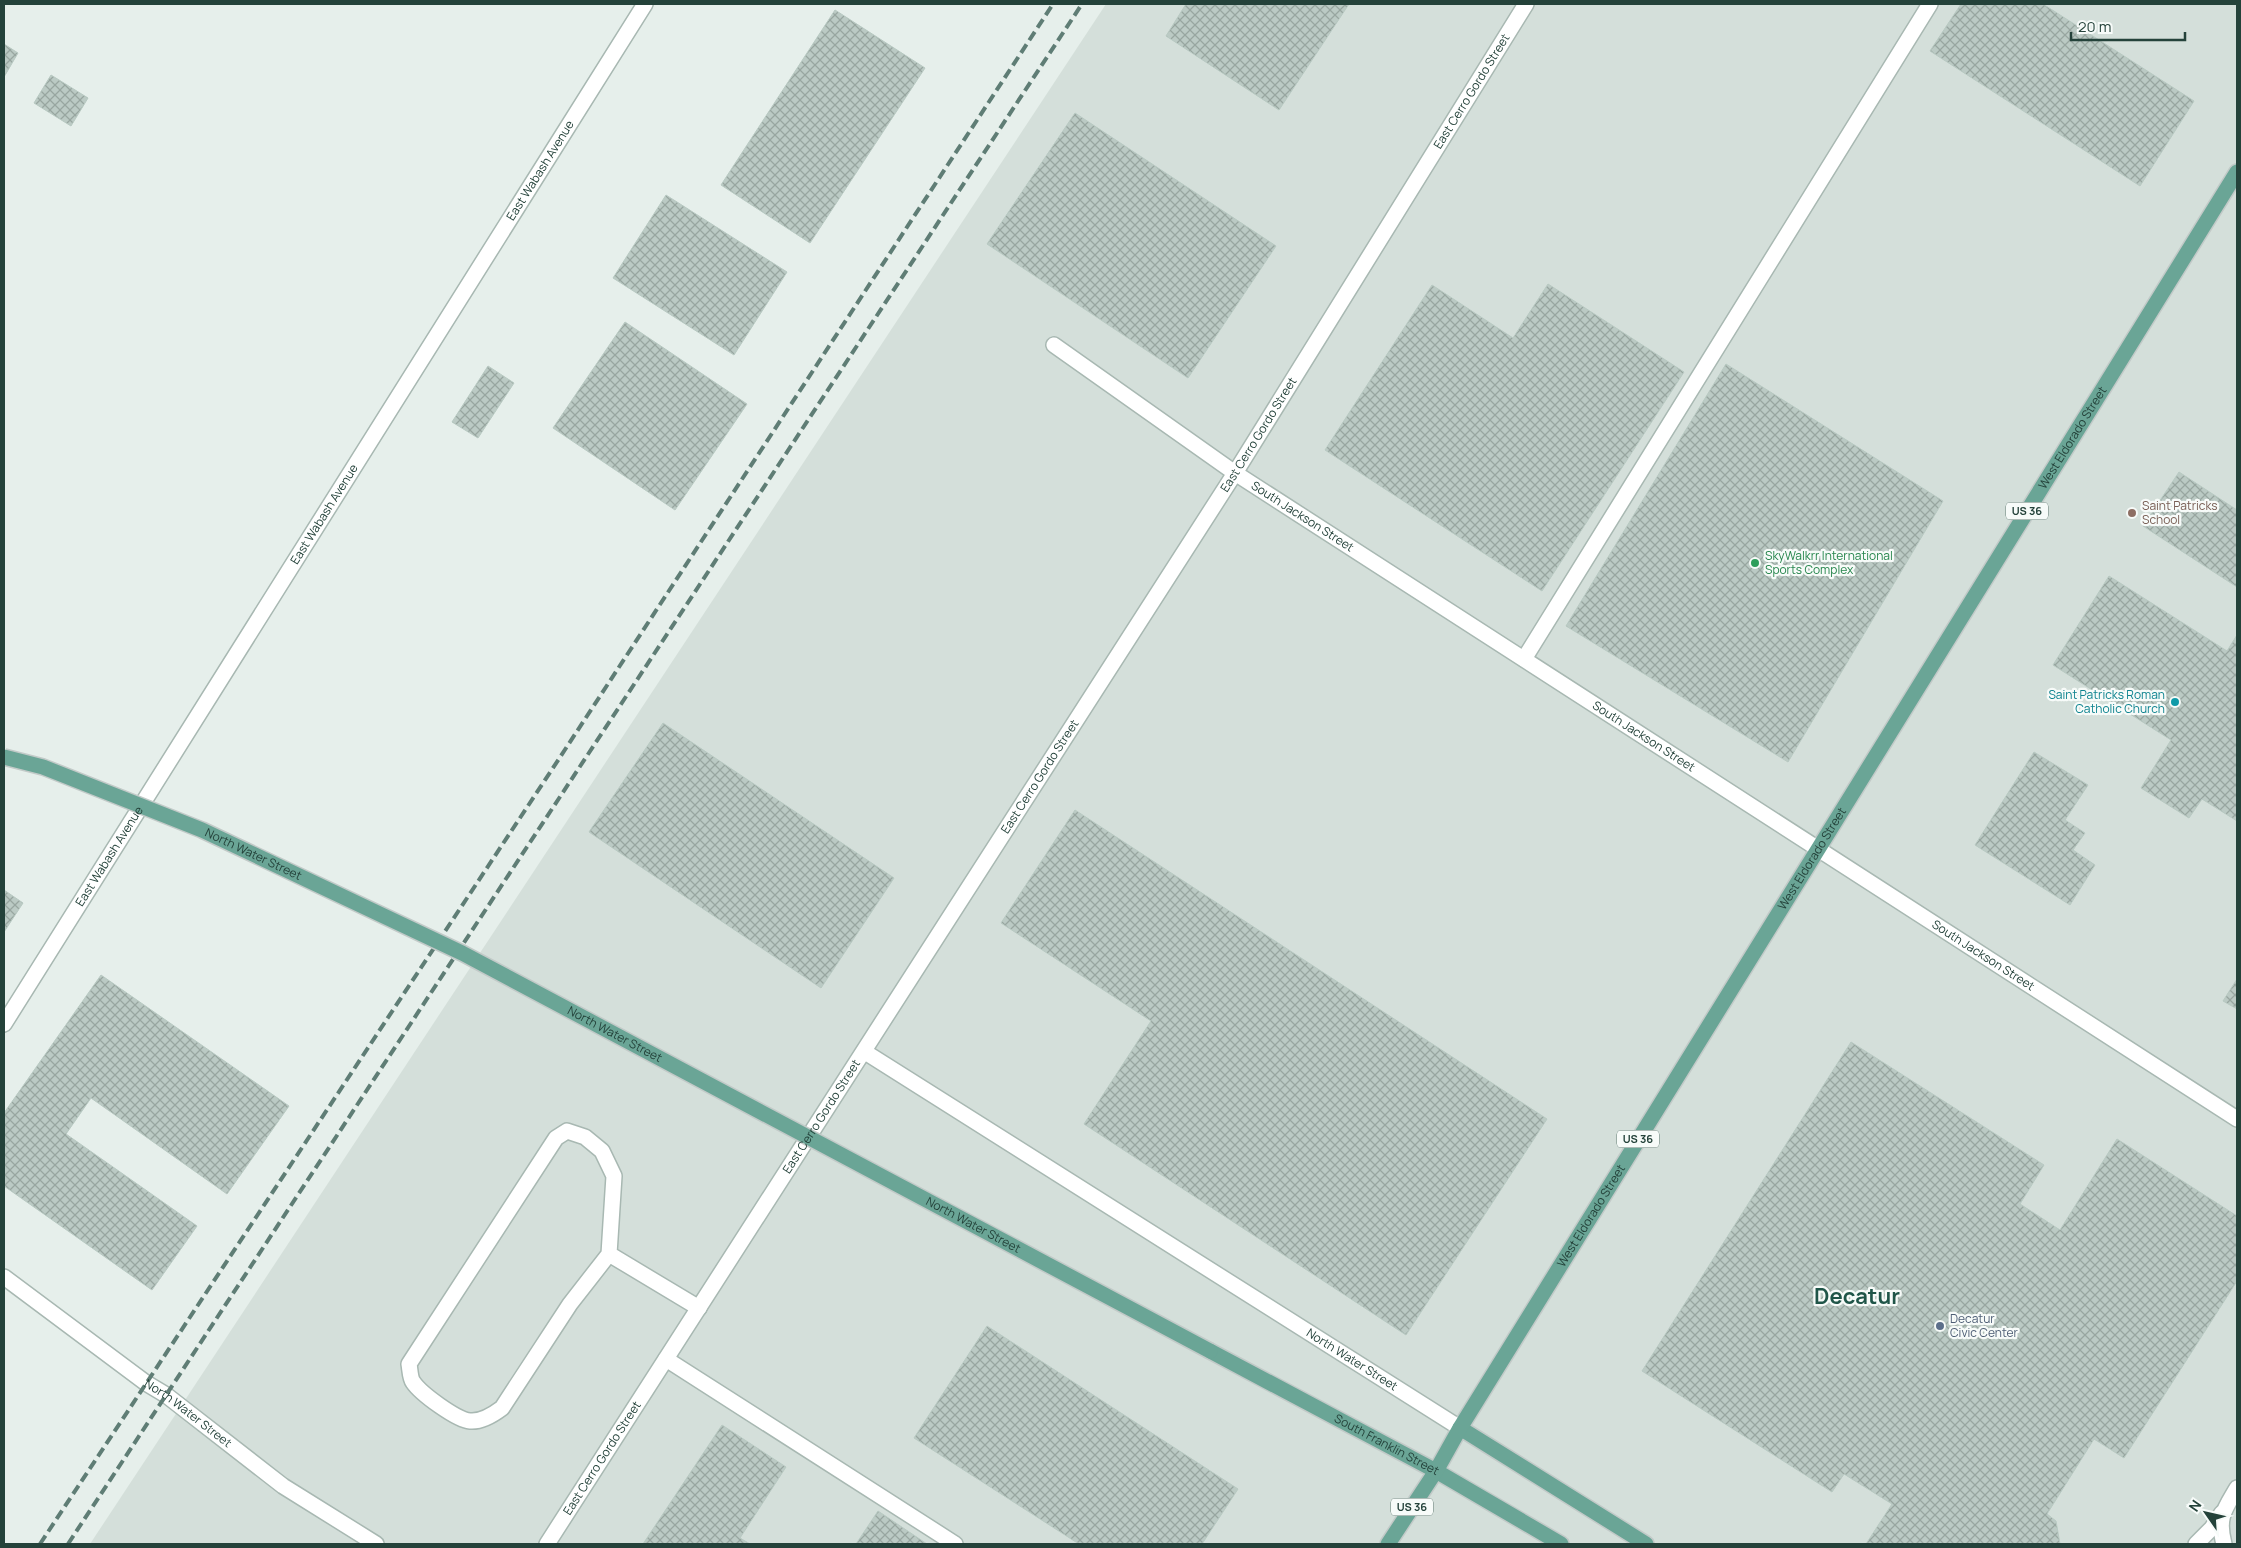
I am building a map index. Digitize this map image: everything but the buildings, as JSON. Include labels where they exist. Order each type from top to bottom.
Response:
[{"type":"main road","name":"West Eldorado Street","points":[[1388,1544],[1436,1471],[1460,1428],[1817,849],[2237,172]]},
{"type":"main road","name":"North Water Street","points":[[4,757],[43,767],[202,830],[462,953],[1210,1351]]},
{"type":"main road","name":"South Franklin Street","points":[[1210,1351],[1436,1471],[1561,1544]]},
{"type":"main road","points":[[1460,1428],[1646,1544]]},
{"type":"street","name":"East Wabash Avenue","points":[[4,1024],[214,686],[644,4]]},
{"type":"street","name":"East Cerro Gordo Street","points":[[547,1544],[865,1052],[1235,473],[1526,4]]},
{"type":"street","points":[[1524,659],[1930,4]]},
{"type":"street","name":"South Jackson Street","points":[[1054,345],[1235,473],[2237,1118]]},
{"type":"street","name":"North Water Street","points":[[865,1052],[1460,1428]]},
{"type":"street","points":[[567,1131],[584,1137],[602,1151],[614,1176],[609,1254],[570,1304],[502,1408],[491,1416],[470,1421],[447,1411],[425,1396],[412,1381],[409,1364],[556,1138],[567,1131]]},
{"type":"street","points":[[609,1254],[699,1308]]},
{"type":"street","name":"North Water Street","points":[[4,1277],[146,1384],[166,1395],[283,1486],[376,1544]]},
{"type":"street","points":[[666,1359],[955,1544]]},
{"type":"street","points":[[2196,1544],[2212,1528],[2237,1488]]},
{"type":"street","points":[[2223,1511],[2220,1524],[2224,1544]]},
{"type":"shaded area","points":[[1106,4],[2237,4],[2237,1544],[90,1544]]},
{"type":"railway","points":[[40,1544],[551,771],[1053,4]]},
{"type":"railway","points":[[68,1544],[1082,4]]},
{"type":"place","name":"Saint Patricks School","points":[[2132,513]]},
{"type":"place","name":"SkyWalkrr International Sports Complex","points":[[1755,563]]},
{"type":"place","name":"Saint Patricks Roman Catholic Church","points":[[2175,702]]},
{"type":"place","name":"Decatur Civic Center","points":[[1940,1326]]},
{"type":"district","name":"Decatur","points":[[1857,1296]]}]
